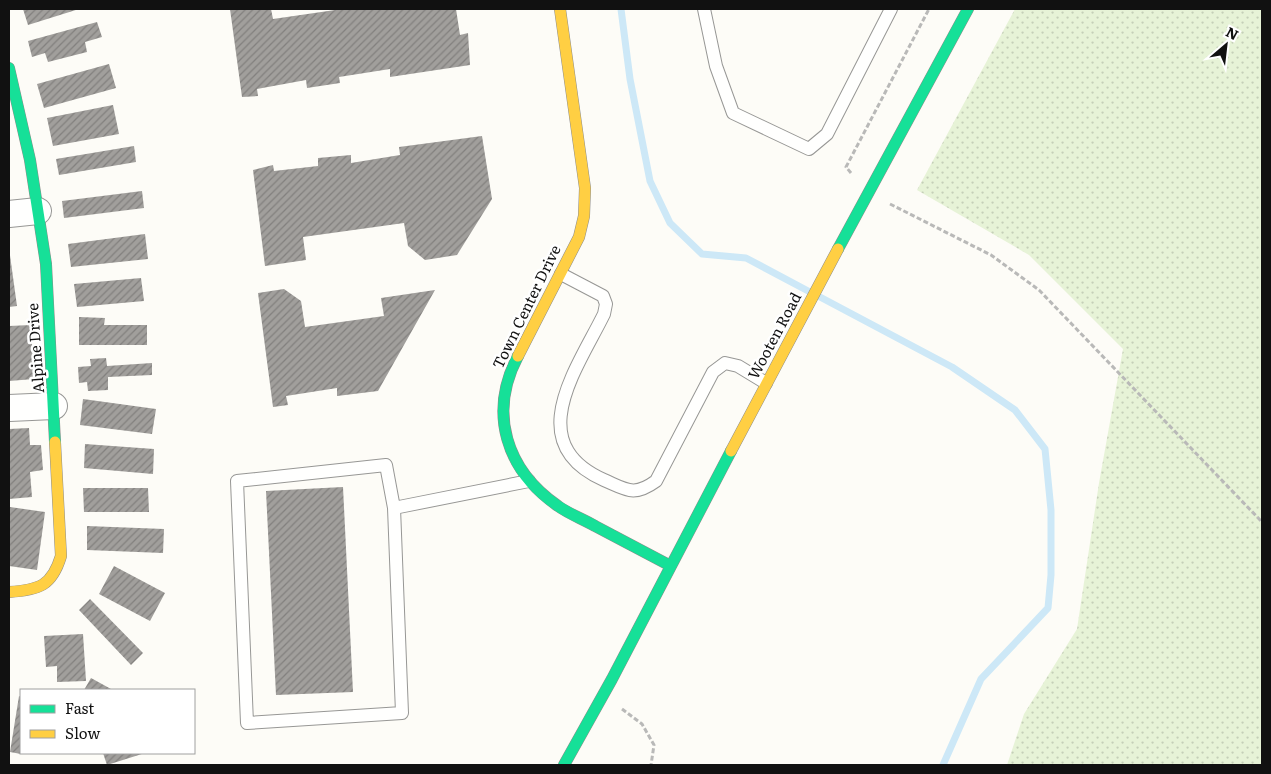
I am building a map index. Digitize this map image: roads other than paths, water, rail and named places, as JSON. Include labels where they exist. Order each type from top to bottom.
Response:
[{"type":"street","name":"Town Center Drive","points":[[560,9],[585,188],[584,216],[578,236],[561,274],[510,371],[504,395],[503,419],[508,444],[528,481],[558,506],[669,565]]},
{"type":"street","name":"Wooten Road","points":[[564,765],[612,679],[669,565],[783,351],[968,9]]},
{"type":"street","name":"Alpine Drive","points":[[9,68],[30,160],[46,264],[61,556],[57,573],[45,586],[30,591],[9,592]]},
{"type":"street","points":[[9,214],[38,211]]},
{"type":"street","points":[[9,408],[54,406]]},
{"type":"lane","points":[[704,9],[716,66],[733,113],[808,149],[827,134],[891,9]]},
{"type":"lane","points":[[561,274],[603,296],[606,304],[604,314],[563,397],[559,421],[564,441],[572,457],[591,474],[628,491],[642,490],[656,481],[713,372],[726,363],[738,366],[766,383]]},
{"type":"lane","points":[[386,466],[394,508],[402,713],[247,723],[237,481],[386,466]]},
{"type":"lane","points":[[394,508],[528,481]]},
{"type":"waterway","points":[[621,9],[630,79],[650,181],[670,223],[702,254],[746,258],[810,292]]},
{"type":"waterway","points":[[820,297],[952,367],[1015,410],[1045,449],[1051,510],[1051,575],[1048,608],[981,679],[943,765]]}]
